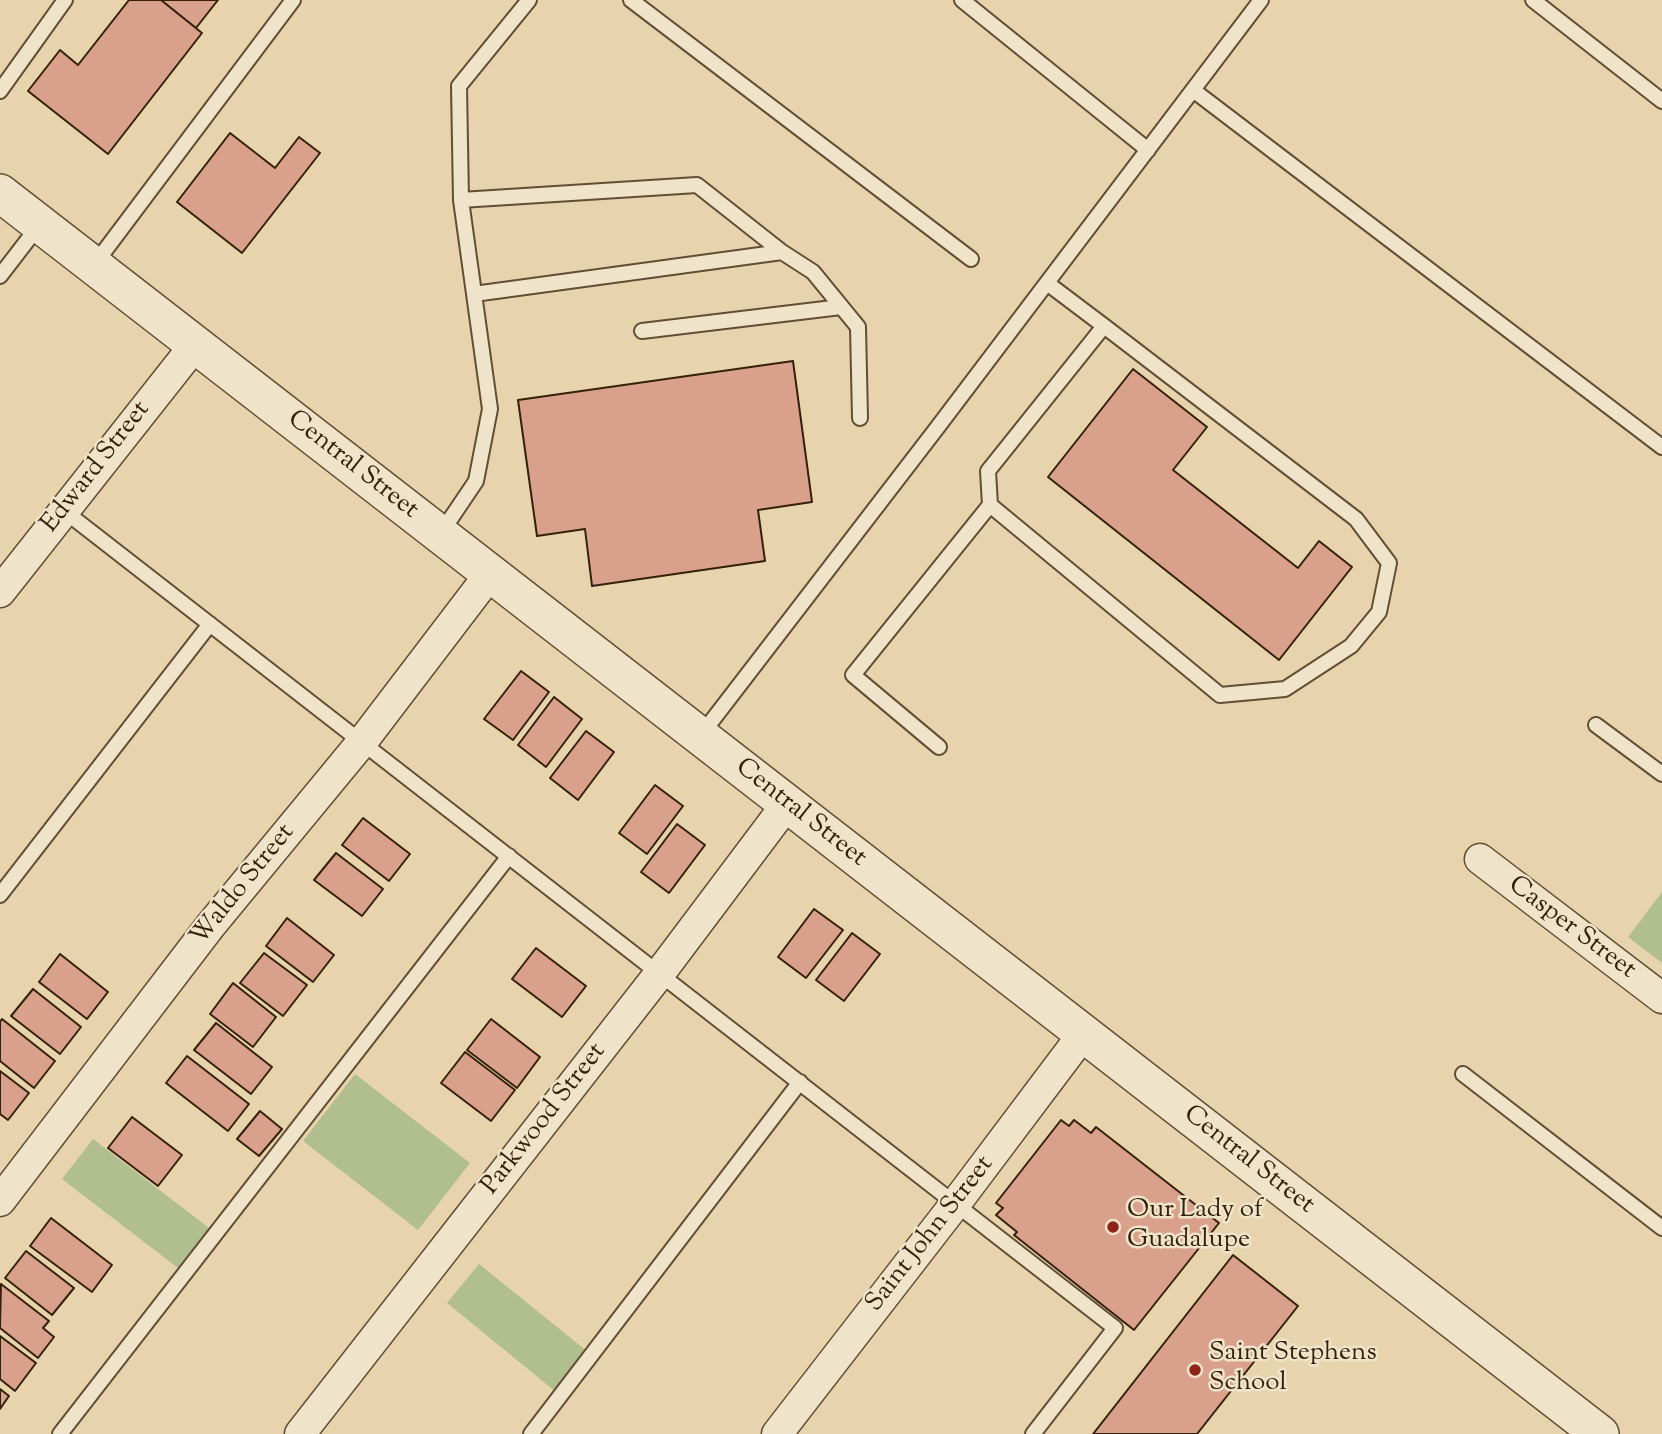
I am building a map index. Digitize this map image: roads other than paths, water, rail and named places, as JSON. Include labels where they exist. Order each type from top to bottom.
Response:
[{"type":"street","name":"Central Street","points":[[0,193],[1601,1434]]},
{"type":"street","name":"Edward Street","points":[[0,592],[195,345]]},
{"type":"street","name":"Waldo Street","points":[[0,1201],[211,925],[362,742],[490,573]]},
{"type":"street","name":"Parkwood Street","points":[[300,1434],[660,973],[787,804]]},
{"type":"street","name":"Casper Street","points":[[1480,859],[1662,998]]},
{"type":"street","name":"Saint John Street","points":[[776,1434],[1084,1034]]},
{"type":"lane","points":[[0,91],[65,0]]},
{"type":"lane","points":[[94,266],[293,0]]},
{"type":"lane","points":[[440,535],[476,481],[490,409],[461,200],[459,86],[529,0]]},
{"type":"lane","points":[[631,0],[971,259]]},
{"type":"lane","points":[[962,0],[1148,150]]},
{"type":"lane","points":[[700,736],[1261,0]]},
{"type":"lane","points":[[1533,0],[1662,101]]},
{"type":"lane","points":[[1194,90],[1662,447]]},
{"type":"lane","points":[[461,200],[697,185],[782,252],[813,272],[858,327],[860,418]]},
{"type":"lane","points":[[0,275],[40,224]]},
{"type":"lane","points":[[474,294],[782,252]]},
{"type":"lane","points":[[990,505],[1220,695],[1285,689],[1351,646],[1379,612],[1389,563],[1356,519],[1047,283]]},
{"type":"lane","points":[[642,331],[841,307]]},
{"type":"lane","points":[[939,747],[853,675],[990,505],[988,471],[1104,326]]},
{"type":"lane","points":[[64,510],[1115,1328],[1033,1434]]},
{"type":"lane","points":[[0,895],[210,624]]},
{"type":"lane","points":[[1596,725],[1662,774]]},
{"type":"lane","points":[[60,1434],[509,856]]},
{"type":"lane","points":[[1463,1074],[1662,1228]]},
{"type":"lane","points":[[531,1434],[800,1082]]},
{"type":"place","name":"Our Lady of Guadalupe","points":[[1113,1227]]},
{"type":"place","name":"Saint Stephens School","points":[[1195,1370]]}]
